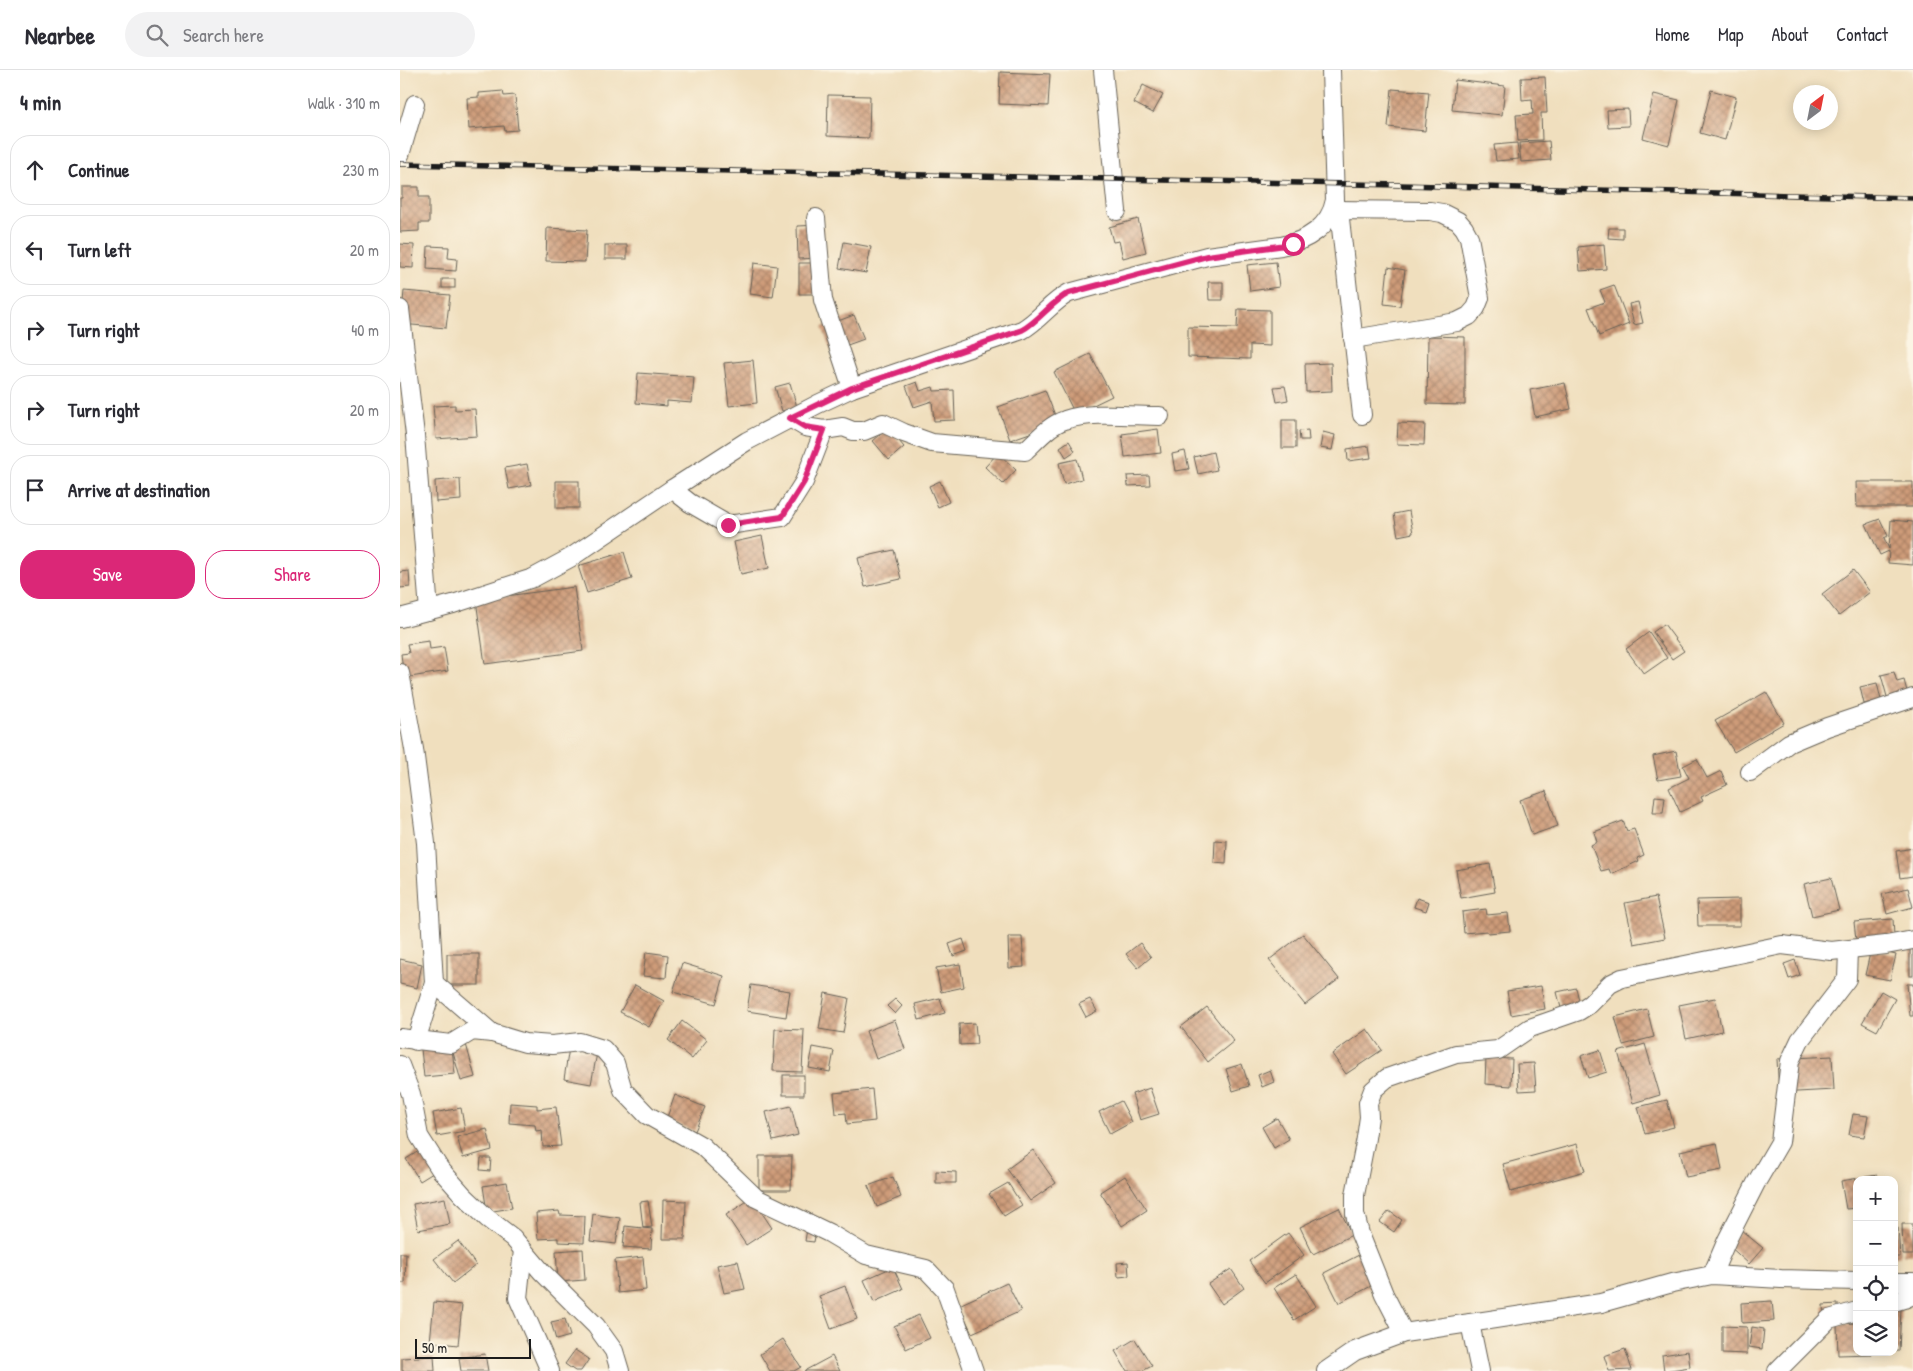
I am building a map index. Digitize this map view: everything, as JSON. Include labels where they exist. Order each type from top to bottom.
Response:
[{"type":"street","points":[[1103,70],[1117,211]]},
{"type":"street","points":[[1332,70],[1336,210],[1362,415]]},
{"type":"street","points":[[400,155],[415,104]]},
{"type":"street","points":[[400,618],[430,611],[533,578],[570,558],[747,441],[790,418],[852,388],[1022,330],[1031,325],[1069,293],[1207,256],[1293,244],[1308,238],[1336,210],[1430,211],[1450,215],[1464,228],[1469,237],[1480,298],[1476,308],[1469,316],[1457,322],[1353,339]]},
{"type":"street","points":[[816,218],[823,300],[852,388]]},
{"type":"street","points":[[400,309],[415,434],[430,611]]},
{"type":"street","points":[[790,418],[805,427],[824,430],[843,427],[853,431],[864,431],[883,423],[932,443],[1025,452],[1050,428],[1066,420],[1094,416],[1160,416]]},
{"type":"street","points":[[672,489],[690,503],[728,525],[782,517],[804,482],[824,430]]},
{"type":"street","points":[[400,673],[414,749],[426,843],[434,982],[408,1040],[450,1044],[472,1031],[492,1033],[524,1043],[552,1045],[580,1042],[603,1049],[615,1063],[623,1090],[647,1115],[702,1146],[756,1198],[828,1233],[866,1255],[926,1268],[945,1289],[974,1371]]},
{"type":"street","points":[[1750,772],[1789,743],[1827,726],[1913,698]]},
{"type":"street","points":[[1404,1333],[1384,1294],[1360,1234],[1355,1214],[1355,1195],[1369,1117],[1368,1103],[1374,1090],[1388,1078],[1456,1054],[1498,1050],[1530,1028],[1579,1011],[1590,1004],[1610,984],[1622,978],[1782,945],[1831,951],[1913,940]]},
{"type":"street","points":[[1712,1274],[1756,1183],[1780,1142],[1790,1061],[1800,1040],[1848,979],[1848,950]]},
{"type":"street","points":[[434,982],[492,1033]]},
{"type":"street","points":[[400,1065],[411,1094],[419,1136],[440,1169],[463,1195],[487,1218],[513,1238],[542,1272],[576,1303],[614,1351],[620,1371]]},
{"type":"street","points":[[523,1250],[518,1298],[550,1371]]},
{"type":"street","points":[[1326,1371],[1355,1351],[1404,1333],[1601,1303],[1712,1274],[1781,1279],[1853,1281]]},
{"type":"street","points":[[1898,1282],[1913,1282]]},
{"type":"street","points":[[1898,1301],[1913,1294]]},
{"type":"street","points":[[1777,1371],[1828,1319],[1854,1311]]},
{"type":"street","points":[[1470,1323],[1480,1371]]},
{"type":"building","points":[[1000,72],[1050,74],[1048,106],[999,104]]},
{"type":"building","points":[[1545,77],[1547,113],[1541,113],[1542,140],[1518,141],[1516,115],[1533,114],[1532,99],[1522,100],[1521,78]]},
{"type":"building","points":[[1455,80],[1505,86],[1502,115],[1452,110]]},
{"type":"building","points":[[1143,85],[1163,95],[1153,113],[1134,103]]},
{"type":"building","points":[[1392,89],[1429,92],[1425,131],[1388,127]]},
{"type":"building","points":[[1711,90],[1736,97],[1725,140],[1700,133]]},
{"type":"building","points":[[503,91],[504,96],[515,95],[518,130],[505,131],[504,126],[469,129],[467,98],[479,97],[479,93]]},
{"type":"building","points":[[1654,94],[1679,100],[1669,145],[1643,138]]},
{"type":"building","points":[[828,95],[870,96],[869,138],[827,136]]},
{"type":"building","points":[[1628,109],[1629,126],[1608,127],[1607,110]]},
{"type":"building","points":[[1549,141],[1551,160],[1521,162],[1519,143]]},
{"type":"building","points":[[1517,143],[1519,159],[1496,161],[1494,145]]},
{"type":"building","points":[[402,187],[419,187],[419,197],[429,197],[429,223],[419,223],[419,231],[400,232],[400,198],[402,198]]},
{"type":"building","points":[[1138,219],[1146,252],[1123,258],[1119,241],[1113,242],[1109,227]]},
{"type":"building","points":[[822,225],[823,258],[798,259],[797,226]]},
{"type":"building","points":[[547,228],[587,230],[585,262],[546,261]]},
{"type":"building","points":[[1609,228],[1623,228],[1623,239],[1608,238]]},
{"type":"building","points":[[844,242],[871,247],[866,273],[839,268]]},
{"type":"building","points":[[400,244],[414,245],[413,268],[400,267]]},
{"type":"building","points":[[1604,244],[1606,269],[1580,271],[1578,247]]},
{"type":"building","points":[[605,245],[627,245],[627,259],[605,259]]},
{"type":"building","points":[[428,246],[449,247],[448,258],[457,259],[456,271],[427,269]]},
{"type":"building","points":[[1276,262],[1279,287],[1250,291],[1247,265]]},
{"type":"building","points":[[754,263],[777,266],[773,297],[750,294]]},
{"type":"building","points":[[799,263],[823,263],[822,294],[799,294]]},
{"type":"building","points":[[1388,267],[1405,270],[1400,306],[1384,304]]},
{"type":"building","points":[[442,279],[455,279],[455,288],[442,288]]},
{"type":"building","points":[[1208,282],[1223,282],[1223,300],[1209,300]]},
{"type":"building","points":[[1614,285],[1629,324],[1599,336],[1588,308],[1605,302],[1600,290]]},
{"type":"building","points":[[404,291],[450,295],[446,328],[401,324]]},
{"type":"building","points":[[1638,302],[1643,323],[1634,325],[1629,304]]},
{"type":"building","points":[[1238,309],[1270,310],[1270,346],[1250,345],[1250,359],[1188,357],[1188,327],[1237,328]]},
{"type":"building","points":[[854,315],[864,339],[831,351],[822,327]]},
{"type":"building","points":[[1428,336],[1465,337],[1465,405],[1427,404]]},
{"type":"building","points":[[1090,354],[1112,396],[1075,414],[1054,372]]},
{"type":"building","points":[[753,360],[757,403],[729,406],[724,363]]},
{"type":"building","points":[[1331,363],[1332,391],[1306,392],[1305,364]]},
{"type":"building","points":[[638,373],[694,377],[692,403],[667,401],[667,406],[636,403]]},
{"type":"building","points":[[917,382],[920,391],[933,387],[934,391],[954,390],[955,420],[934,421],[932,401],[914,407],[906,386]]},
{"type":"building","points":[[790,383],[797,407],[782,411],[775,387]]},
{"type":"building","points":[[1565,383],[1571,409],[1535,417],[1530,390]]},
{"type":"building","points":[[1285,386],[1288,400],[1277,402],[1274,387]]},
{"type":"building","points":[[1045,390],[1058,423],[1010,440],[998,407]]},
{"type":"building","points":[[455,405],[455,410],[475,409],[477,436],[436,439],[433,406]]},
{"type":"building","points":[[1282,420],[1296,420],[1296,448],[1282,448]]},
{"type":"building","points":[[1398,423],[1425,424],[1424,445],[1397,444]]},
{"type":"building","points":[[888,428],[904,447],[889,460],[873,441]]},
{"type":"building","points":[[1158,429],[1161,453],[1125,457],[1122,434]]},
{"type":"building","points":[[1308,430],[1309,440],[1300,440],[1299,431]]},
{"type":"building","points":[[1323,432],[1335,435],[1332,450],[1320,448]]},
{"type":"building","points":[[1069,441],[1075,451],[1066,457],[1060,447]]},
{"type":"building","points":[[1369,446],[1371,458],[1348,461],[1347,449]]},
{"type":"building","points":[[1185,451],[1189,469],[1175,471],[1172,454]]},
{"type":"building","points":[[1213,452],[1217,470],[1198,474],[1194,457]]},
{"type":"building","points":[[998,453],[1016,470],[1003,484],[985,467]]},
{"type":"building","points":[[1077,459],[1082,479],[1064,484],[1059,463]]},
{"type":"building","points":[[527,464],[531,485],[509,489],[505,468]]},
{"type":"building","points":[[1149,475],[1150,485],[1128,486],[1127,476]]},
{"type":"building","points":[[460,479],[461,500],[436,502],[435,481]]},
{"type":"building","points":[[556,481],[579,481],[579,508],[556,508]]},
{"type":"building","points":[[940,481],[949,502],[938,507],[929,486]]},
{"type":"building","points":[[1856,482],[1913,482],[1913,507],[1857,507]]},
{"type":"building","points":[[1409,511],[1413,533],[1398,536],[1394,514]]},
{"type":"building","points":[[1880,519],[1888,536],[1884,538],[1889,549],[1891,520],[1913,522],[1913,565],[1888,563],[1889,551],[1880,555],[1866,524]]},
{"type":"building","points":[[762,536],[769,568],[741,574],[734,542]]},
{"type":"building","points":[[894,550],[901,579],[865,587],[858,558]]},
{"type":"building","points":[[624,552],[632,579],[587,593],[578,566]]},
{"type":"building","points":[[1853,570],[1870,592],[1839,616],[1822,594]]},
{"type":"building","points":[[409,571],[410,587],[400,588],[400,572]]},
{"type":"building","points":[[574,587],[583,651],[485,664],[476,600]]},
{"type":"building","points":[[1664,624],[1684,651],[1672,659],[1653,632]]},
{"type":"building","points":[[1649,632],[1667,658],[1644,674],[1626,649]]},
{"type":"building","points":[[429,641],[430,649],[444,647],[448,671],[404,678],[401,654],[409,653],[407,644]]},
{"type":"building","points":[[1894,672],[1897,682],[1904,680],[1909,699],[1889,704],[1881,675]]},
{"type":"building","points":[[1877,683],[1881,700],[1864,704],[1860,687]]},
{"type":"building","points":[[1766,692],[1784,723],[1734,752],[1715,721]]},
{"type":"building","points":[[1676,751],[1681,776],[1658,780],[1653,756]]},
{"type":"building","points":[[1697,759],[1707,778],[1721,771],[1727,785],[1701,797],[1703,801],[1680,812],[1669,788],[1689,778],[1683,766]]},
{"type":"building","points":[[1546,791],[1558,826],[1532,835],[1520,800]]},
{"type":"building","points":[[1655,796],[1665,797],[1663,813],[1653,813]]},
{"type":"building","points":[[1623,821],[1627,831],[1634,829],[1644,855],[1637,858],[1639,861],[1611,874],[1609,869],[1601,871],[1591,845],[1597,842],[1594,832]]},
{"type":"building","points":[[1215,840],[1227,841],[1226,864],[1214,863]]},
{"type":"building","points":[[1913,848],[1913,876],[1900,878],[1896,851]]},
{"type":"building","points":[[1490,864],[1495,892],[1461,898],[1456,870]]},
{"type":"building","points":[[1831,878],[1839,910],[1812,916],[1804,884]]},
{"type":"building","points":[[1908,888],[1913,907],[1887,914],[1882,894]]},
{"type":"building","points":[[1656,897],[1665,938],[1634,944],[1625,903]]},
{"type":"building","points":[[1417,898],[1429,902],[1426,911],[1414,907]]},
{"type":"building","points":[[1740,899],[1740,926],[1698,926],[1697,900]]},
{"type":"building","points":[[1486,909],[1487,915],[1508,913],[1510,931],[1464,933],[1462,912]]},
{"type":"building","points":[[1893,919],[1894,936],[1856,940],[1854,922]]},
{"type":"building","points":[[1303,934],[1339,979],[1305,1005],[1269,960]]},
{"type":"building","points":[[1008,937],[1022,937],[1024,967],[1009,968]]},
{"type":"building","points":[[963,939],[967,951],[953,956],[949,944]]},
{"type":"building","points":[[1140,943],[1151,957],[1138,968],[1126,954]]},
{"type":"building","points":[[1871,949],[1896,955],[1890,980],[1865,975]]},
{"type":"building","points":[[1910,949],[1913,949],[1913,976],[1910,976]]},
{"type":"building","points":[[646,952],[668,955],[666,978],[643,976]]},
{"type":"building","points":[[447,954],[479,954],[479,985],[447,985]]},
{"type":"building","points":[[400,959],[422,964],[417,988],[400,984]]},
{"type":"building","points":[[1795,960],[1800,975],[1789,979],[1784,964]]},
{"type":"building","points":[[682,963],[724,976],[716,1004],[673,992]]},
{"type":"building","points":[[960,964],[964,987],[941,992],[936,968]]},
{"type":"building","points":[[1907,984],[1913,984],[1913,1016],[1910,1016]]},
{"type":"building","points":[[635,985],[664,1001],[649,1027],[620,1012]]},
{"type":"building","points":[[751,985],[790,991],[786,1017],[747,1011]]},
{"type":"building","points":[[1541,986],[1545,1009],[1511,1015],[1507,991]]},
{"type":"building","points":[[1576,988],[1580,1004],[1561,1008],[1557,992]]},
{"type":"building","points":[[1881,991],[1895,999],[1877,1031],[1862,1023]]},
{"type":"building","points":[[825,993],[849,998],[843,1033],[819,1029]]},
{"type":"building","points":[[940,998],[945,1013],[919,1020],[915,1004]]},
{"type":"building","points":[[1715,998],[1722,1031],[1686,1039],[1679,1005]]},
{"type":"building","points":[[895,999],[902,1006],[895,1014],[887,1006]]},
{"type":"building","points":[[1090,999],[1097,1011],[1086,1017],[1079,1004]]},
{"type":"building","points":[[1207,1007],[1234,1041],[1208,1062],[1181,1027]]},
{"type":"building","points":[[1647,1009],[1654,1037],[1623,1045],[1615,1017]]},
{"type":"building","points":[[895,1020],[905,1049],[876,1059],[866,1031]]},
{"type":"building","points":[[682,1021],[707,1040],[692,1059],[668,1040]]},
{"type":"building","points":[[975,1023],[977,1044],[960,1045],[959,1024]]},
{"type":"building","points":[[775,1029],[804,1030],[802,1072],[773,1071]]},
{"type":"building","points":[[1367,1029],[1382,1050],[1346,1074],[1332,1054]]},
{"type":"building","points":[[466,1044],[475,1077],[461,1081],[452,1049],[455,1074],[424,1077],[421,1049]]},
{"type":"building","points":[[1645,1044],[1660,1095],[1633,1103],[1618,1052]]},
{"type":"building","points":[[813,1047],[834,1051],[830,1072],[809,1068]]},
{"type":"building","points":[[569,1048],[597,1053],[591,1084],[564,1079]]},
{"type":"building","points":[[1600,1050],[1607,1072],[1588,1078],[1581,1056]]},
{"type":"building","points":[[1832,1056],[1834,1090],[1779,1093],[1777,1059]]},
{"type":"building","points":[[1486,1058],[1512,1059],[1511,1086],[1485,1084]]},
{"type":"building","points":[[1534,1063],[1536,1090],[1519,1091],[1517,1064]]},
{"type":"building","points":[[1242,1064],[1249,1086],[1233,1091],[1226,1069]]},
{"type":"building","points":[[1270,1070],[1274,1082],[1262,1087],[1258,1075]]},
{"type":"building","points":[[783,1075],[804,1075],[804,1095],[783,1095]]},
{"type":"building","points":[[1150,1088],[1159,1114],[1140,1120],[1132,1094]]},
{"type":"building","points":[[872,1089],[875,1121],[847,1124],[846,1113],[836,1114],[834,1093]]},
{"type":"building","points":[[675,1095],[705,1107],[695,1131],[666,1120]]},
{"type":"building","points":[[1667,1100],[1674,1127],[1645,1134],[1638,1107]]},
{"type":"building","points":[[1121,1101],[1132,1122],[1110,1134],[1099,1112]]},
{"type":"building","points":[[510,1103],[537,1105],[537,1109],[556,1107],[561,1146],[543,1147],[542,1130],[536,1131],[535,1125],[509,1123]]},
{"type":"building","points":[[791,1106],[798,1135],[773,1141],[766,1112]]},
{"type":"building","points":[[461,1108],[465,1131],[437,1136],[433,1113]]},
{"type":"building","points":[[1853,1114],[1868,1116],[1864,1137],[1849,1135]]},
{"type":"building","points":[[1277,1118],[1289,1139],[1274,1148],[1262,1127]]},
{"type":"building","points":[[487,1129],[492,1150],[463,1158],[457,1137]]},
{"type":"building","points":[[1717,1143],[1722,1170],[1686,1177],[1680,1151]]},
{"type":"building","points":[[1577,1144],[1585,1171],[1511,1192],[1503,1164]]},
{"type":"building","points":[[427,1146],[441,1168],[420,1181],[406,1159]]},
{"type":"building","points":[[1033,1150],[1056,1183],[1030,1201],[1007,1169]]},
{"type":"building","points":[[759,1156],[792,1156],[791,1190],[759,1190]]},
{"type":"building","points":[[481,1158],[491,1158],[490,1171],[480,1170]]},
{"type":"building","points":[[936,1171],[956,1172],[956,1183],[936,1183]]},
{"type":"building","points":[[1125,1176],[1147,1210],[1122,1226],[1100,1192]]},
{"type":"building","points":[[893,1177],[901,1197],[877,1207],[868,1186]]},
{"type":"building","points":[[1853,1179],[1853,1208],[1846,1209],[1841,1181]]},
{"type":"building","points":[[507,1182],[512,1208],[487,1212],[483,1186]]},
{"type":"building","points":[[1008,1183],[1022,1205],[1004,1216],[989,1194]]},
{"type":"building","points":[[445,1198],[450,1224],[418,1230],[413,1204]]},
{"type":"building","points":[[752,1198],[772,1228],[746,1245],[726,1215]]},
{"type":"building","points":[[663,1200],[686,1201],[685,1239],[662,1239]]},
{"type":"building","points":[[648,1201],[652,1227],[643,1228],[640,1202]]},
{"type":"building","points":[[1339,1208],[1352,1235],[1313,1254],[1300,1227]]},
{"type":"building","points":[[559,1211],[560,1215],[585,1216],[584,1243],[558,1242],[558,1238],[538,1239],[536,1213]]},
{"type":"building","points":[[1389,1211],[1402,1220],[1394,1232],[1380,1222]]},
{"type":"building","points":[[593,1214],[620,1218],[616,1244],[590,1241]]},
{"type":"building","points":[[1902,1224],[1913,1224],[1913,1255],[1903,1255]]},
{"type":"building","points":[[625,1226],[652,1229],[651,1249],[623,1247]]},
{"type":"building","points":[[1898,1228],[1900,1257],[1898,1257]]},
{"type":"building","points":[[807,1229],[816,1231],[814,1242],[805,1241]]},
{"type":"building","points":[[1741,1230],[1763,1248],[1749,1264],[1728,1245]]},
{"type":"building","points":[[1288,1233],[1304,1255],[1265,1283],[1249,1261]]},
{"type":"building","points":[[458,1241],[476,1265],[453,1283],[434,1259]]},
{"type":"building","points":[[583,1249],[585,1280],[558,1282],[556,1251]]},
{"type":"building","points":[[400,1253],[406,1253],[405,1283],[400,1283]]},
{"type":"building","points":[[1359,1255],[1375,1284],[1339,1303],[1324,1273]]},
{"type":"building","points":[[643,1257],[646,1290],[618,1293],[615,1260]]},
{"type":"building","points":[[738,1261],[745,1289],[724,1293],[717,1265]]},
{"type":"building","points":[[1128,1262],[1129,1276],[1118,1277],[1117,1263]]},
{"type":"building","points":[[893,1267],[903,1289],[874,1302],[864,1280]]},
{"type":"building","points":[[1231,1269],[1244,1288],[1222,1304],[1208,1284]]},
{"type":"building","points":[[1296,1274],[1316,1306],[1294,1320],[1274,1288]]},
{"type":"building","points":[[1007,1283],[1021,1311],[972,1333],[959,1305]]},
{"type":"building","points":[[845,1286],[857,1319],[831,1329],[819,1296]]},
{"type":"building","points":[[1772,1301],[1774,1321],[1742,1323],[1741,1303]]},
{"type":"building","points":[[434,1302],[462,1305],[458,1345],[430,1342]]},
{"type":"building","points":[[1838,1304],[1838,1316],[1824,1317],[1823,1305]]},
{"type":"building","points":[[1898,1308],[1901,1308],[1899,1351]]},
{"type":"building","points":[[919,1315],[930,1338],[906,1349],[894,1326]]},
{"type":"building","points":[[565,1319],[570,1336],[556,1340],[551,1322]]},
{"type":"building","points":[[1853,1323],[1853,1355],[1838,1355],[1837,1324]]},
{"type":"building","points":[[1722,1326],[1747,1327],[1747,1354],[1722,1353]]},
{"type":"building","points":[[1752,1327],[1764,1329],[1762,1349],[1749,1347]]},
{"type":"building","points":[[783,1339],[801,1367],[794,1371],[770,1371],[760,1354]]},
{"type":"building","points":[[1135,1339],[1152,1366],[1142,1371],[1127,1371],[1115,1351]]},
{"type":"building","points":[[1625,1349],[1632,1370],[1609,1371],[1604,1356]]},
{"type":"building","points":[[575,1350],[589,1359],[581,1371],[575,1371],[565,1364]]},
{"type":"building","points":[[1688,1351],[1690,1367],[1664,1371],[1662,1355]]},
{"type":"building","points":[[485,1354],[488,1371],[461,1371],[459,1358]]},
{"type":"building","points":[[434,1356],[435,1371],[402,1371],[402,1358]]},
{"type":"building","points":[[832,1356],[840,1371],[804,1371]]},
{"type":"railway","points":[[400,164],[1913,198]]},
{"type":"route","points":[[728,525],[782,517],[804,482],[824,430],[805,427],[790,418],[818,404],[852,388],[1022,330],[1031,325],[1052,305],[1069,293],[1207,256],[1293,244]]}]
